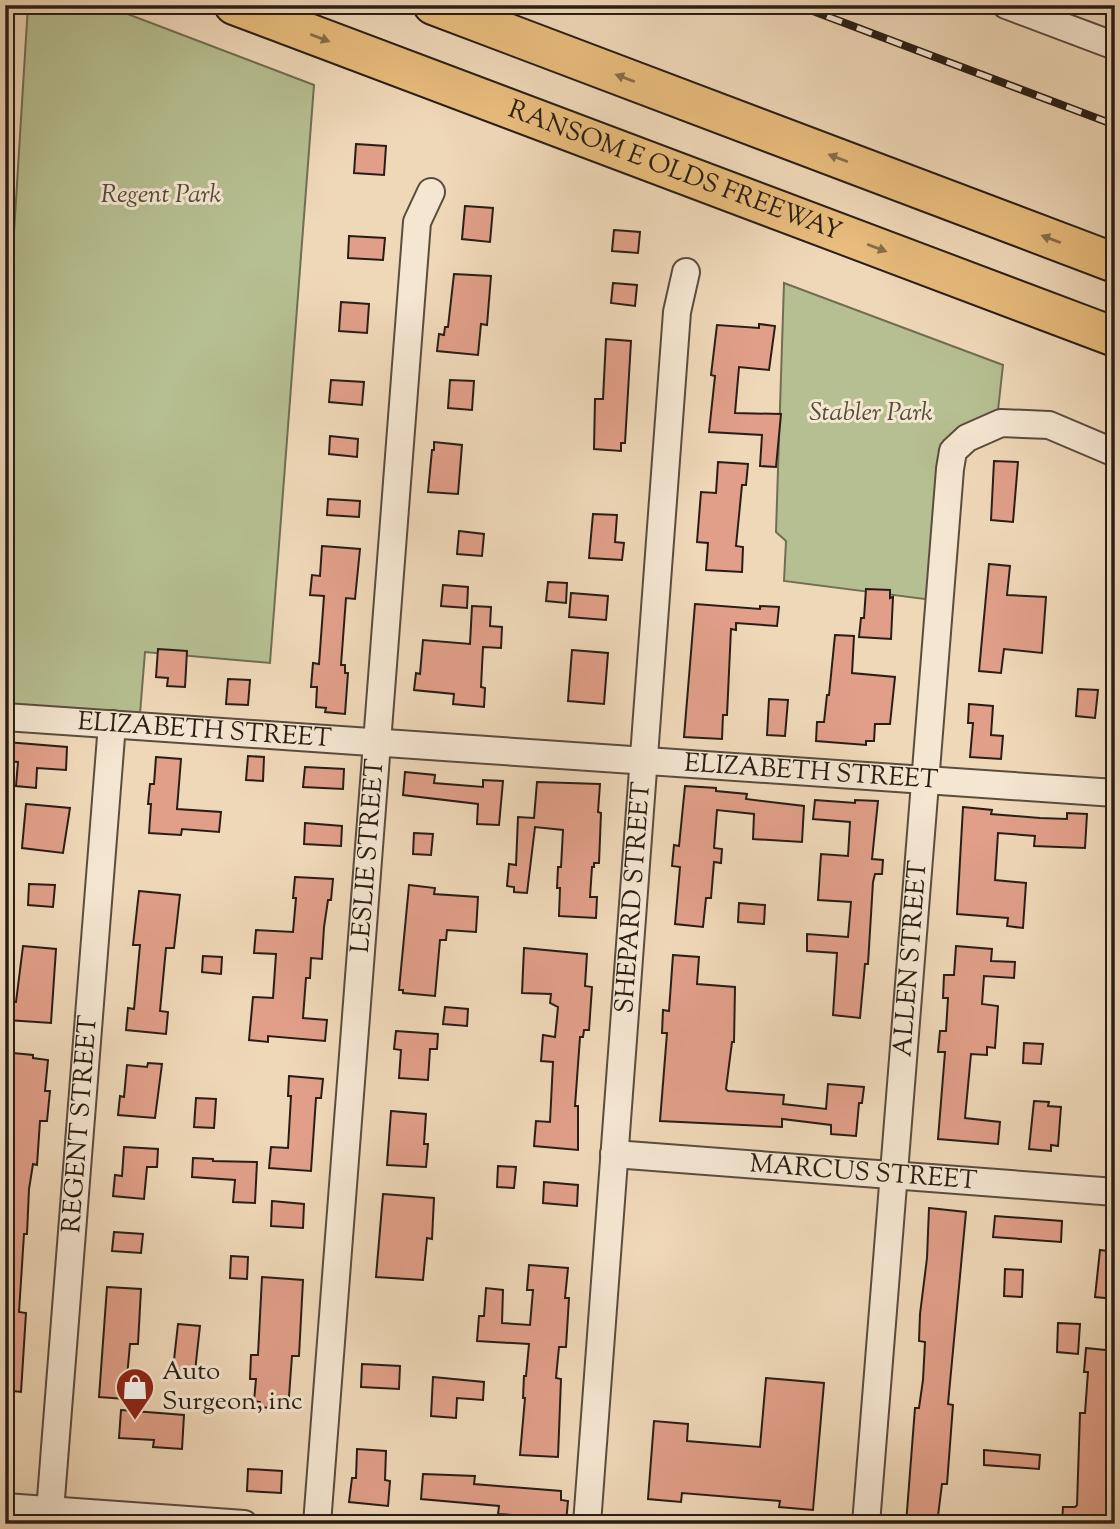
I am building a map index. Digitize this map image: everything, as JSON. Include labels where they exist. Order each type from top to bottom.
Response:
[{"type":"highway","name":"RANSOM E OLDS FREEWAY","points":[[233,5],[1115,337]]},
{"type":"highway","points":[[433,5],[1115,263]]},
{"type":"street","points":[[1006,5],[1115,46]]},
{"type":"street","name":"LESLIE STREET","points":[[317,1524],[417,222],[431,192]]},
{"type":"street","name":"SHEPARD STREET","points":[[587,1524],[677,312],[686,272]]},
{"type":"street","name":"ALLEN STREET","points":[[866,1524],[950,469],[954,451],[967,438],[1002,423],[1049,425],[1115,453]]},
{"type":"street","name":"ELIZABETH STREET","points":[[5,717],[1115,793]]},
{"type":"street","name":"REGENT STREET","points":[[50,1517],[111,724]]},
{"type":"street","name":"MARCUS STREET","points":[[614,1154],[1115,1192]]},
{"type":"street","points":[[5,1507],[50,1517],[244,1524]]},
{"type":"green space","name":"Regent Park","points":[[28,5],[104,5],[314,85],[270,663],[145,652],[139,726],[5,717],[5,379]]},
{"type":"green space","name":"Stabler Park","points":[[784,283],[1003,365],[995,437],[945,467],[932,600],[784,581],[786,541],[776,532]]},
{"type":"building","points":[[356,144],[386,146],[384,175],[354,173]]},
{"type":"building","points":[[465,206],[493,208],[490,242],[462,239]]},
{"type":"building","points":[[614,230],[640,232],[638,253],[612,251]]},
{"type":"building","points":[[349,236],[385,238],[383,260],[348,258]]},
{"type":"building","points":[[454,274],[491,276],[487,325],[481,324],[478,355],[437,351],[439,334],[444,335],[445,327],[448,327]]},
{"type":"building","points":[[613,283],[637,285],[635,306],[611,303]]},
{"type":"building","points":[[341,302],[369,304],[367,333],[339,331]]},
{"type":"building","points":[[759,324],[775,326],[769,370],[739,367],[735,413],[781,414],[776,467],[760,466],[762,435],[709,432],[715,376],[711,375],[717,325],[759,328]]},
{"type":"building","points":[[606,339],[631,341],[625,443],[621,443],[621,451],[594,449],[595,399],[603,399]]},
{"type":"building","points":[[331,380],[364,382],[362,405],[329,402]]},
{"type":"building","points":[[450,380],[474,381],[472,410],[448,408]]},
{"type":"building","points":[[330,436],[358,439],[357,457],[329,454]]},
{"type":"building","points":[[434,442],[462,445],[458,494],[428,492]]},
{"type":"building","points":[[994,461],[1018,462],[1013,522],[991,520]]},
{"type":"building","points":[[718,462],[748,464],[746,485],[742,485],[736,546],[743,547],[742,572],[706,570],[708,543],[697,542],[701,492],[716,493]]},
{"type":"building","points":[[328,499],[360,501],[359,517],[327,515]]},
{"type":"building","points":[[593,514],[617,515],[615,542],[624,543],[622,560],[589,558]]},
{"type":"building","points":[[459,531],[484,534],[482,556],[457,554]]},
{"type":"building","points":[[322,546],[360,549],[355,599],[346,598],[341,665],[345,665],[345,673],[348,673],[345,714],[325,712],[326,708],[316,707],[317,687],[311,687],[313,663],[319,664],[324,596],[310,595],[312,575],[320,576]]},
{"type":"building","points":[[989,564],[1010,566],[1007,595],[1046,597],[1042,653],[1004,649],[1001,673],[979,671]]},
{"type":"building","points":[[548,582],[567,583],[566,603],[546,601]]},
{"type":"building","points":[[443,585],[468,587],[467,608],[441,606]]},
{"type":"building","points":[[866,589],[890,590],[890,598],[893,597],[891,639],[859,637],[861,618],[864,618]]},
{"type":"building","points":[[571,593],[608,596],[606,620],[569,617]]},
{"type":"building","points":[[695,604],[760,609],[760,606],[779,607],[777,626],[736,623],[736,630],[731,629],[727,715],[723,715],[722,739],[684,737]]},
{"type":"building","points":[[472,606],[491,607],[490,626],[502,627],[501,648],[483,647],[481,687],[485,688],[484,707],[453,704],[454,694],[414,690],[416,673],[420,674],[423,640],[470,644]]},
{"type":"building","points":[[835,635],[854,636],[852,673],[895,677],[890,724],[875,724],[874,741],[866,741],[866,745],[816,741],[817,722],[824,722],[829,695]]},
{"type":"building","points":[[158,649],[187,651],[185,687],[167,686],[168,678],[156,677]]},
{"type":"building","points":[[572,650],[608,653],[604,704],[568,701]]},
{"type":"building","points":[[228,679],[250,680],[248,705],[226,704]]},
{"type":"building","points":[[1078,689],[1098,690],[1095,718],[1076,716]]},
{"type":"building","points":[[769,699],[788,700],[785,736],[767,735]]},
{"type":"building","points":[[969,704],[993,706],[991,735],[1003,736],[1001,759],[970,757],[973,723],[968,723]]},
{"type":"building","points":[[6,742],[67,747],[66,770],[37,768],[36,788],[16,786],[18,762],[5,761]]},
{"type":"building","points":[[248,756],[264,757],[263,781],[246,780]]},
{"type":"building","points":[[156,757],[181,759],[177,809],[221,812],[219,832],[182,829],[181,835],[149,833],[151,804],[148,804],[150,784],[154,784]]},
{"type":"building","points":[[305,767],[344,769],[343,789],[303,787]]},
{"type":"building","points":[[405,772],[435,775],[434,783],[483,787],[483,780],[503,781],[499,825],[477,824],[478,804],[403,795]]},
{"type":"building","points":[[537,782],[600,784],[599,863],[594,863],[592,867],[590,897],[597,897],[596,918],[559,916],[560,888],[557,888],[563,830],[535,827],[527,893],[514,892],[514,887],[507,886],[509,864],[516,865],[518,817],[534,818]]},
{"type":"building","points":[[685,786],[716,788],[716,791],[747,794],[746,799],[804,806],[802,842],[753,839],[754,814],[717,810],[714,848],[722,849],[721,863],[714,862],[711,898],[706,898],[703,927],[675,924],[680,867],[672,866],[674,845],[679,846]]},
{"type":"building","points":[[815,800],[855,803],[855,800],[878,801],[872,859],[883,860],[882,874],[875,874],[873,882],[868,964],[865,964],[860,1018],[833,1015],[837,953],[807,951],[807,934],[848,937],[851,902],[818,900],[821,854],[848,856],[850,822],[813,819]]},
{"type":"building","points":[[26,804],[70,808],[63,853],[22,848]]},
{"type":"building","points":[[963,807],[992,810],[991,814],[1040,818],[1067,819],[1067,813],[1087,814],[1085,848],[1034,846],[1035,836],[998,833],[995,880],[1026,883],[1023,928],[1007,926],[1008,918],[957,914]]},
{"type":"building","points":[[305,823],[342,826],[341,846],[304,844]]},
{"type":"building","points":[[414,833],[433,834],[431,855],[413,854]]},
{"type":"building","points":[[295,877],[333,879],[324,927],[322,959],[311,958],[310,978],[306,978],[303,1018],[327,1020],[325,1041],[268,1036],[268,1042],[249,1040],[253,997],[273,998],[276,954],[254,953],[256,930],[293,932]]},
{"type":"building","points":[[29,884],[55,885],[53,907],[28,905]]},
{"type":"building","points":[[409,885],[435,888],[434,894],[478,897],[476,932],[447,930],[446,940],[440,940],[435,996],[403,993],[403,990],[399,990]]},
{"type":"building","points":[[139,891],[180,895],[174,948],[166,948],[160,1011],[168,1012],[166,1034],[126,1030],[128,1008],[134,1009],[140,945],[133,945]]},
{"type":"building","points":[[739,903],[765,905],[764,924],[738,922]]},
{"type":"building","points":[[23,946],[56,949],[51,1023],[7,1020],[9,1002],[16,1002]]},
{"type":"building","points":[[956,946],[992,949],[991,961],[1015,962],[1014,978],[984,976],[982,1004],[998,1006],[995,1048],[987,1047],[987,1055],[971,1054],[965,1118],[1000,1122],[998,1144],[938,1139],[945,1052],[938,1052],[940,1031],[946,1031],[948,998],[943,998],[944,975],[954,975]]},
{"type":"building","points":[[524,948],[587,954],[585,986],[592,987],[589,1030],[584,1030],[583,1037],[580,1037],[575,1106],[578,1106],[578,1150],[534,1146],[536,1121],[550,1122],[553,1062],[541,1061],[543,1035],[555,1037],[558,1007],[550,1003],[551,994],[522,993]]},
{"type":"building","points":[[673,955],[699,957],[697,984],[735,987],[734,1042],[726,1089],[728,1091],[784,1095],[783,1104],[826,1109],[828,1084],[864,1087],[862,1103],[859,1103],[856,1136],[831,1134],[831,1125],[782,1119],[782,1127],[660,1121],[667,1033],[662,1033],[663,1010],[669,1011]]},
{"type":"building","points":[[203,956],[222,957],[221,974],[202,972]]},
{"type":"building","points":[[445,1007],[468,1009],[467,1026],[443,1024]]},
{"type":"building","points":[[396,1031],[438,1034],[437,1049],[430,1049],[428,1080],[399,1078],[401,1050],[394,1049]]},
{"type":"building","points":[[1024,1043],[1043,1044],[1041,1064],[1023,1063]]},
{"type":"building","points":[[13,1053],[48,1060],[45,1091],[50,1091],[47,1121],[40,1121],[37,1165],[33,1164],[27,1234],[24,1234],[19,1312],[26,1313],[21,1392],[5,1390],[5,1211],[14,1118],[14,1115],[7,1114]]},
{"type":"building","points":[[148,1063],[162,1064],[155,1118],[118,1115],[120,1096],[124,1097],[127,1065],[147,1067]]},
{"type":"building","points":[[289,1076],[323,1079],[321,1098],[316,1098],[311,1171],[269,1168],[271,1147],[288,1148],[291,1096],[288,1096]]},
{"type":"building","points":[[196,1098],[216,1099],[214,1128],[194,1127]]},
{"type":"building","points":[[1034,1101],[1049,1102],[1048,1106],[1061,1107],[1058,1146],[1051,1145],[1051,1151],[1029,1149]]},
{"type":"building","points":[[391,1111],[426,1114],[426,1167],[387,1165]]},
{"type":"building","points":[[124,1147],[158,1149],[157,1167],[147,1167],[144,1199],[113,1196],[115,1175],[122,1176]]},
{"type":"building","points":[[193,1158],[257,1162],[255,1203],[233,1202],[235,1180],[192,1177]]},
{"type":"building","points":[[498,1166],[516,1167],[514,1188],[497,1187]]},
{"type":"building","points":[[544,1182],[578,1185],[577,1206],[543,1203]]},
{"type":"building","points":[[383,1194],[434,1198],[432,1239],[427,1238],[423,1280],[376,1277]]},
{"type":"building","points":[[272,1201],[304,1204],[303,1228],[271,1226]]},
{"type":"building","points":[[929,1208],[966,1212],[948,1404],[953,1405],[947,1484],[942,1484],[937,1524],[906,1524],[915,1408],[919,1408],[923,1380],[925,1342],[919,1341]]},
{"type":"building","points":[[995,1216],[1062,1221],[1061,1242],[993,1237]]},
{"type":"building","points":[[114,1232],[143,1234],[141,1253],[112,1251]]},
{"type":"building","points":[[1100,1250],[1115,1252],[1115,1299],[1095,1297]]},
{"type":"building","points":[[231,1256],[248,1257],[247,1279],[230,1278]]},
{"type":"building","points":[[529,1265],[568,1268],[565,1298],[569,1298],[566,1347],[559,1347],[556,1378],[561,1379],[558,1457],[520,1455],[525,1398],[524,1376],[529,1344],[477,1341],[479,1316],[484,1316],[486,1288],[503,1290],[502,1323],[530,1325],[533,1290],[527,1290]]},
{"type":"building","points":[[1005,1269],[1023,1270],[1022,1297],[1004,1296]]},
{"type":"building","points":[[262,1277],[303,1280],[299,1356],[292,1356],[288,1410],[260,1407],[260,1402],[254,1401],[256,1379],[250,1379],[251,1355],[258,1355]]},
{"type":"building","points":[[107,1287],[141,1289],[138,1344],[130,1344],[125,1399],[99,1397]]},
{"type":"building","points":[[1058,1323],[1080,1324],[1078,1354],[1057,1352]]},
{"type":"building","points":[[178,1324],[200,1326],[195,1371],[173,1369]]},
{"type":"building","points":[[1086,1348],[1115,1351],[1115,1524],[1062,1523],[1063,1507],[1077,1505],[1080,1413],[1085,1413],[1088,1372],[1084,1372]]},
{"type":"building","points":[[362,1364],[400,1366],[399,1389],[361,1387]]},
{"type":"building","points":[[433,1377],[484,1382],[483,1400],[457,1398],[456,1418],[431,1416]]},
{"type":"building","points":[[766,1378],[824,1383],[813,1510],[779,1507],[780,1501],[682,1493],[681,1502],[648,1499],[654,1421],[688,1424],[687,1441],[760,1447]]},
{"type":"building","points":[[121,1410],[184,1415],[182,1449],[153,1447],[154,1440],[119,1438]]},
{"type":"building","points":[[357,1449],[386,1451],[385,1480],[390,1481],[388,1506],[349,1502],[352,1478],[356,1478]]},
{"type":"building","points":[[984,1450],[1040,1455],[1039,1469],[984,1465]]},
{"type":"building","points":[[248,1469],[282,1471],[281,1493],[247,1491]]},
{"type":"building","points":[[423,1474],[475,1476],[474,1484],[561,1491],[561,1500],[568,1501],[566,1522],[512,1518],[512,1515],[498,1514],[499,1506],[421,1499]]},
{"type":"railway","points":[[797,5],[1115,125]]},
{"type":"place","name":"Auto Surgeon, inc","points":[[135,1421]]}]
